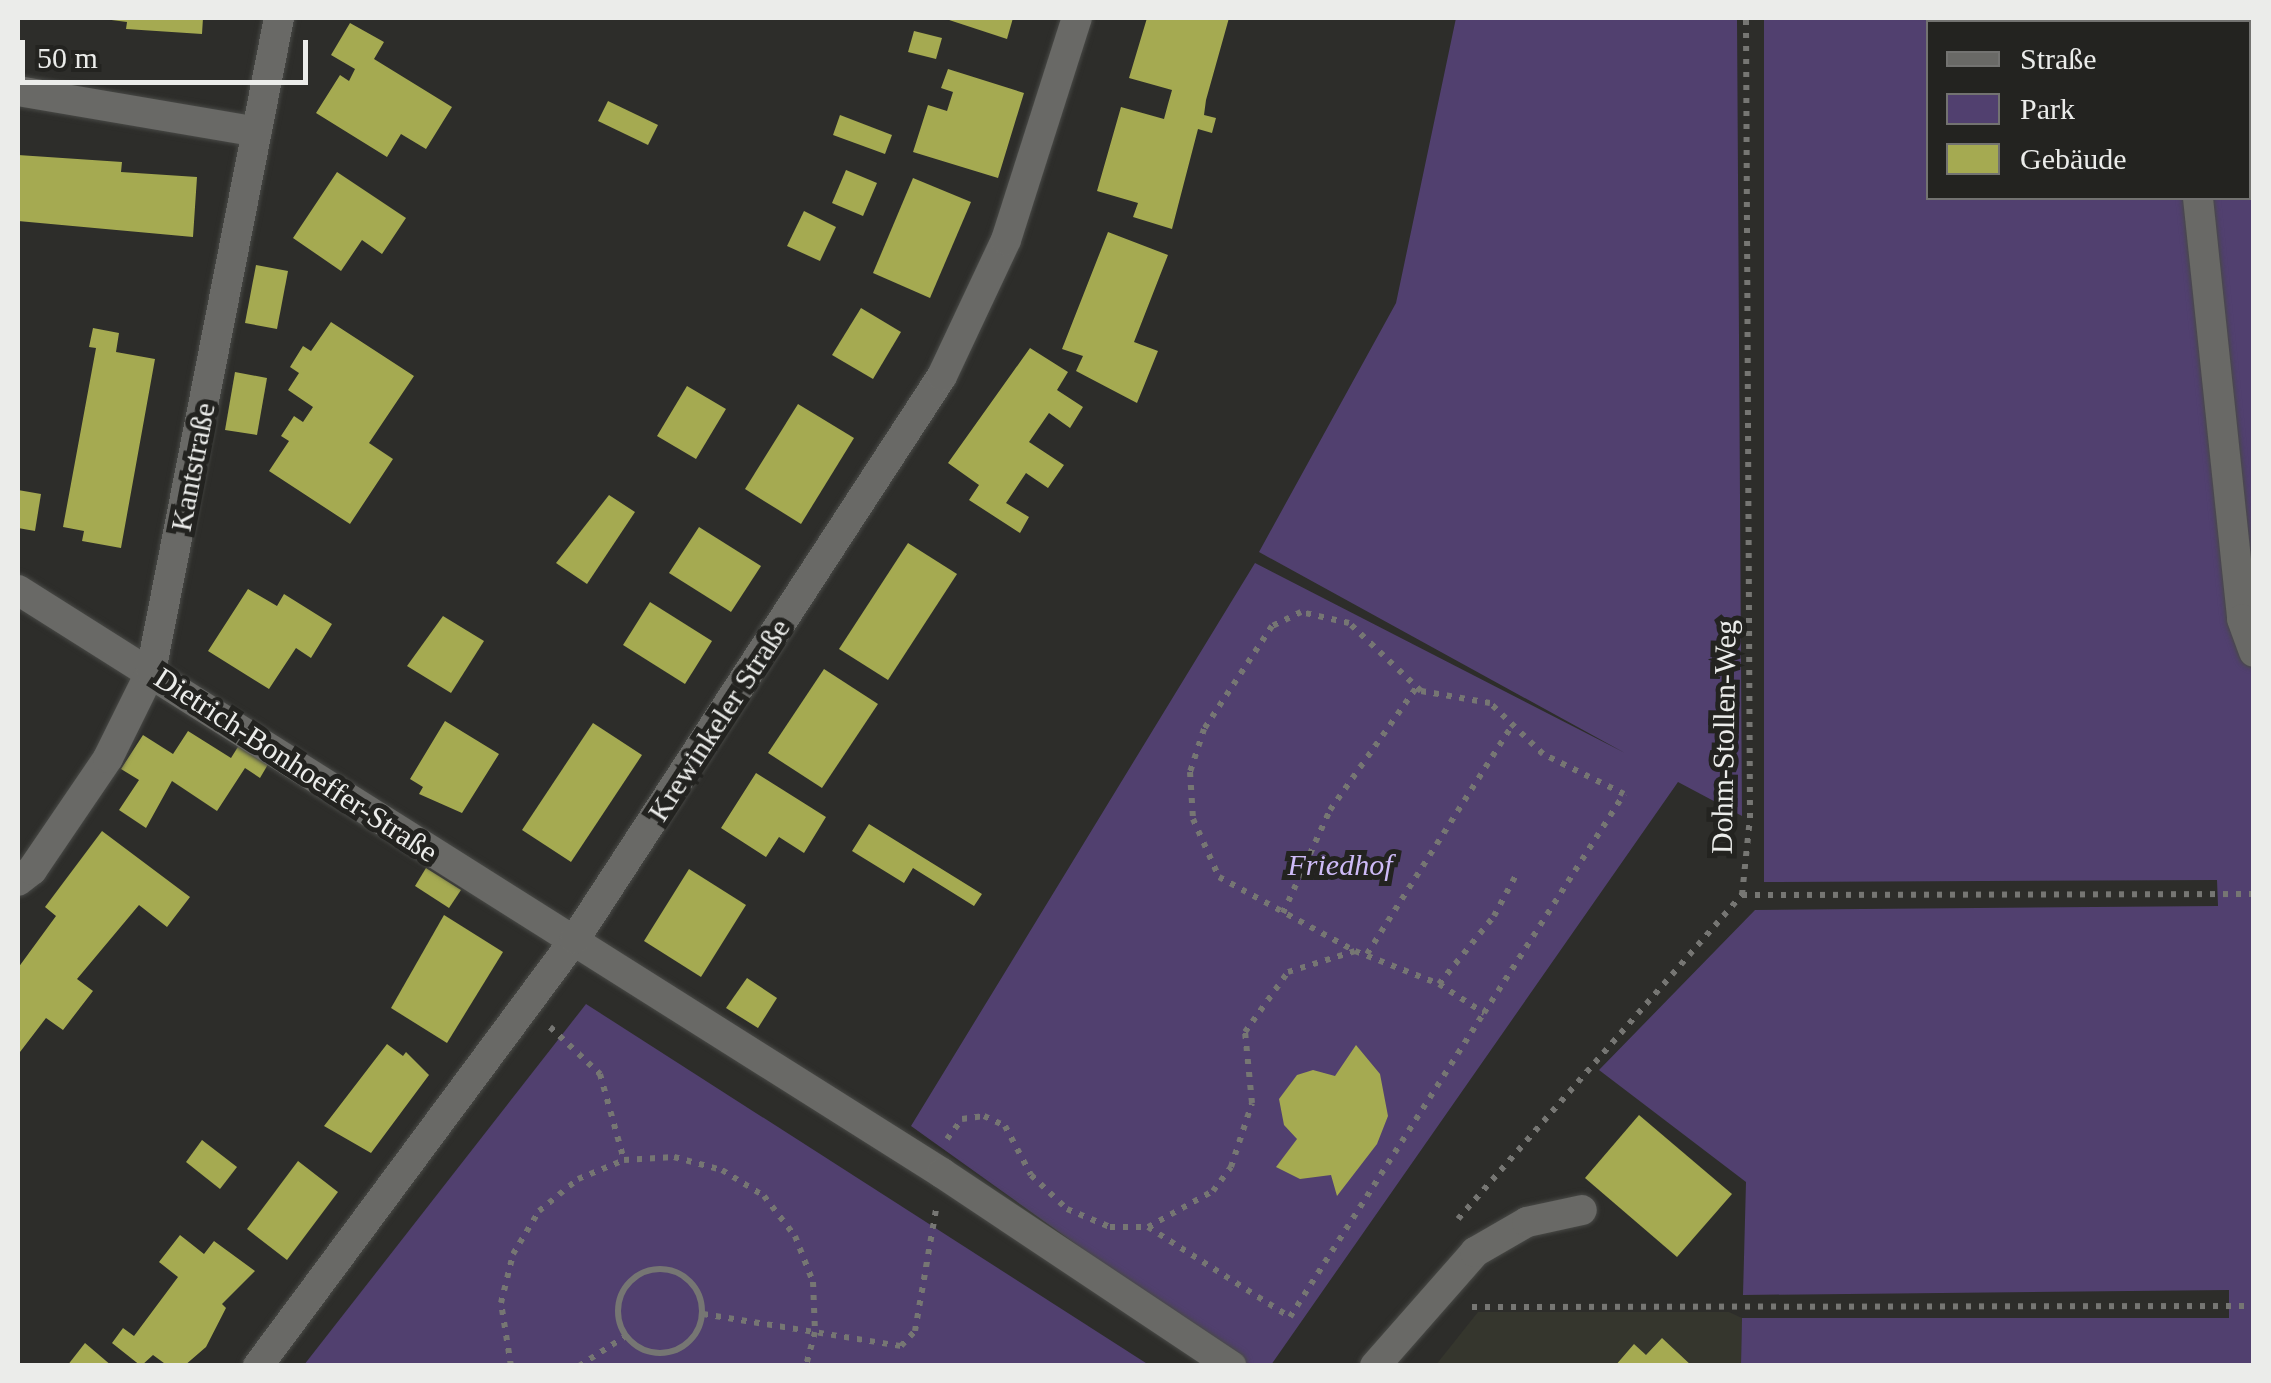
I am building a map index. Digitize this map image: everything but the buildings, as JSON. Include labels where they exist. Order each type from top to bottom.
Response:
[{"type":"street","name":"Kantstraße","points":[[18,881],[32,870],[108,758],[150,671],[279,18]]},
{"type":"street","name":"Krewinkeler Straße","points":[[258,1366],[576,939],[942,376],[1006,240],[1077,18]]},
{"type":"street","points":[[18,91],[257,132]]},
{"type":"street","points":[[2198,200],[2242,619],[2254,652]]},
{"type":"street","name":"Dietrich-Bonhoeffer-Straße","points":[[18,590],[942,1173],[1231,1366]]},
{"type":"street","points":[[1375,1366],[1475,1252],[1528,1222],[1582,1210]]},
{"type":"path","name":"Dohm-Stollen-Weg","points":[[1456,1222],[1742,894],[1750,818],[1746,18]]},
{"type":"path","points":[[1148,1227],[1290,1317],[1484,1014],[1624,794],[1543,754],[1490,703],[1416,688],[1349,623],[1301,612],[1272,626],[1204,729],[1190,772],[1193,819],[1219,876],[1354,950],[1439,984],[1484,1014]]},
{"type":"path","points":[[1283,913],[1330,810],[1416,688]]},
{"type":"path","points":[[1367,954],[1513,724]]},
{"type":"path","points":[[1439,984],[1494,916],[1516,875]]},
{"type":"path","points":[[1742,894],[2254,894]]},
{"type":"path","points":[[703,1314],[901,1346],[915,1331],[948,1138],[962,1119],[984,1116],[1005,1126],[1030,1175],[1067,1209],[1110,1226],[1148,1227],[1213,1192],[1231,1168],[1252,1103],[1245,1032],[1288,972],[1354,950]]},
{"type":"path","points":[[526,1006],[600,1074],[624,1160]]},
{"type":"path","points":[[512,1366],[501,1303],[513,1254],[539,1212],[578,1179],[624,1160],[674,1157],[722,1170],[764,1196],[796,1236],[813,1282],[815,1332],[806,1366]]},
{"type":"path","points":[[654,1268],[693,1283],[703,1314],[696,1335],[674,1351],[648,1352],[626,1336],[621,1294],[654,1268]]},
{"type":"path","points":[[1426,1307],[2254,1306]]},
{"type":"path","points":[[579,1366],[626,1336]]},
{"type":"shaded area","points":[[1478,1312],[1729,1312],[1742,1318],[1741,1365],[1435,1366]]},
{"type":"green space","name":"Friedhof","points":[[1456,18],[1737,18],[1742,816],[1678,782],[1271,1365],[1245,1365],[911,1126],[1255,563],[1625,753],[1259,552],[1396,303]]},
{"type":"green space","points":[[1764,18],[2253,18],[2253,1365],[1741,1365],[1742,1318],[2229,1318],[2229,1290],[1743,1295],[1746,1182],[1599,1070],[1755,910],[2218,906],[2217,880],[1764,882]]},
{"type":"green space","points":[[586,1004],[1149,1365],[304,1365]]}]
